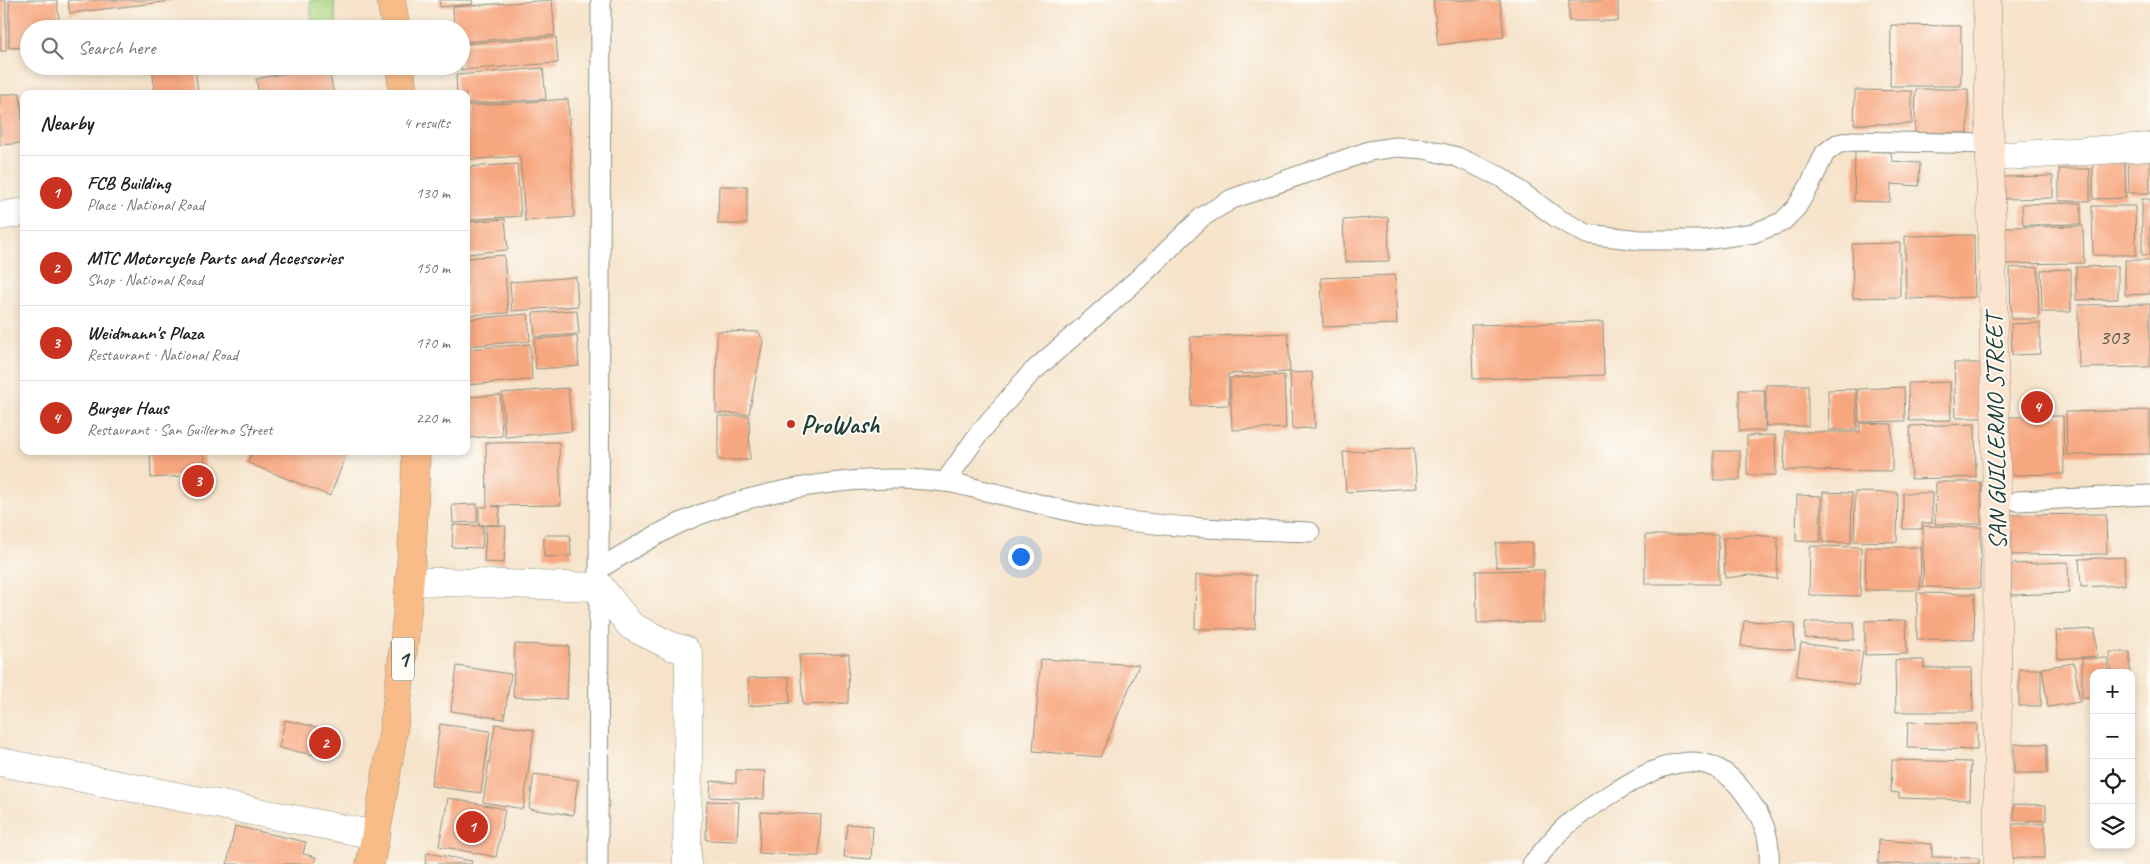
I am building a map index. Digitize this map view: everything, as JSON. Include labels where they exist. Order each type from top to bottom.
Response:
[{"type":"highway","points":[[391,0],[394,20]]},
{"type":"highway","points":[[401,75],[403,90]]},
{"type":"highway","name":"1","points":[[370,864],[398,694],[410,580],[416,455]]},
{"type":"main road","name":"SAN GUILLERMO STREET","points":[[1987,0],[1997,502],[1998,864]]},
{"type":"street","points":[[1990,151],[2150,147]]},
{"type":"street","points":[[0,216],[20,213]]},
{"type":"street","points":[[410,580],[599,578],[631,626],[672,646],[685,650],[689,655],[687,864]]},
{"type":"street","points":[[0,762],[376,835]]},
{"type":"lane","points":[[598,864],[601,0]]},
{"type":"lane","points":[[945,482],[980,432],[1030,374],[1138,279],[1202,218],[1232,199],[1369,151],[1396,147],[1425,149],[1457,157],[1501,177],[1557,218],[1587,234],[1640,240],[1704,240],[1754,233],[1782,222],[1796,208],[1810,185],[1825,152],[1837,144],[1852,140],[1990,151]]},
{"type":"lane","points":[[599,578],[679,524],[726,506],[784,491],[840,482],[889,478],[945,482],[1098,517],[1165,526],[1310,532]]},
{"type":"lane","points":[[2017,501],[2150,495]]},
{"type":"lane","points":[[1532,864],[1565,826],[1603,799],[1646,773],[1672,763],[1703,763],[1724,773],[1743,791],[1762,817],[1770,850],[1769,864]]},
{"type":"green space","points":[[310,0],[334,0],[336,20],[311,20]]},
{"type":"building","points":[[0,0],[6,0],[6,51],[0,51]]},
{"type":"building","points":[[9,0],[57,0],[59,20],[20,20],[20,47],[9,48]]},
{"type":"building","points":[[68,0],[172,0],[172,1],[70,13]]},
{"type":"building","points":[[439,0],[472,0],[473,4],[440,7]]},
{"type":"building","points":[[552,0],[555,35],[470,41],[470,20],[454,20],[453,7]]},
{"type":"building","points":[[1433,0],[1500,0],[1504,37],[1438,45]]},
{"type":"building","points":[[1569,0],[1618,0],[1618,21],[1569,21]]},
{"type":"building","points":[[1891,25],[1961,26],[1961,86],[1890,86]]},
{"type":"building","points":[[556,37],[558,63],[470,69],[470,43]]},
{"type":"building","points":[[543,68],[546,99],[470,104],[470,90],[457,90],[456,75]]},
{"type":"building","points":[[153,75],[196,75],[198,90],[155,90]]},
{"type":"building","points":[[276,75],[330,75],[333,90],[258,90],[256,79]]},
{"type":"building","points":[[1916,89],[1968,89],[1968,133],[1915,133]]},
{"type":"building","points":[[1855,90],[1912,91],[1912,124],[1854,124]]},
{"type":"building","points":[[20,93],[20,143],[0,145],[0,95]]},
{"type":"building","points":[[568,99],[574,217],[525,221],[520,156],[470,160],[470,106]]},
{"type":"building","points":[[1855,151],[1891,152],[1892,161],[1920,163],[1919,186],[1891,184],[1890,202],[1854,201]]},
{"type":"building","points":[[2128,158],[2150,158],[2150,193],[2129,193]]},
{"type":"building","points":[[2093,163],[2125,163],[2126,198],[2093,199]]},
{"type":"building","points":[[517,164],[521,216],[470,220],[470,167]]},
{"type":"building","points":[[2059,169],[2090,169],[2090,201],[2059,201]]},
{"type":"building","points":[[2053,176],[2053,198],[2005,199],[2004,177]]},
{"type":"building","points":[[719,186],[747,186],[747,224],[718,224]]},
{"type":"building","points":[[2142,199],[2150,199],[2150,255],[2142,255]]},
{"type":"building","points":[[2081,203],[2081,224],[2023,225],[2022,204]]},
{"type":"building","points":[[2092,206],[2135,206],[2136,255],[2093,255]]},
{"type":"building","points":[[1388,217],[1389,261],[1345,262],[1343,220]]},
{"type":"building","points":[[505,219],[508,250],[470,254],[470,222]]},
{"type":"building","points":[[2083,226],[2084,263],[2005,264],[2005,227]]},
{"type":"building","points":[[1974,235],[1975,297],[1906,299],[1905,236]]},
{"type":"building","points":[[1900,243],[1900,297],[1853,298],[1852,244]]},
{"type":"building","points":[[504,255],[508,313],[470,315],[470,258]]},
{"type":"building","points":[[2125,260],[2150,260],[2150,294],[2125,295]]},
{"type":"building","points":[[2118,266],[2118,299],[2076,300],[2076,267]]},
{"type":"building","points":[[2038,267],[2039,319],[2011,319],[2010,268]]},
{"type":"building","points":[[2071,269],[2071,312],[2042,312],[2041,270]]},
{"type":"building","points":[[1395,275],[1397,324],[1323,327],[1321,278]]},
{"type":"building","points":[[576,277],[578,306],[512,311],[510,282]]},
{"type":"building","points":[[2150,304],[2150,367],[2079,368],[2078,305]]},
{"type":"building","points":[[577,310],[579,334],[535,337],[533,313]]},
{"type":"building","points":[[528,314],[530,341],[470,346],[470,319]]},
{"type":"building","points":[[1603,322],[1604,375],[1473,379],[1471,325]]},
{"type":"building","points":[[2040,323],[2040,354],[2012,355],[2011,324]]},
{"type":"building","points":[[717,331],[759,332],[763,341],[749,414],[716,413]]},
{"type":"building","points":[[1288,333],[1290,372],[1228,374],[1229,405],[1192,406],[1190,337]]},
{"type":"building","points":[[577,336],[579,366],[536,369],[534,339]]},
{"type":"building","points":[[530,344],[532,380],[470,385],[470,349]]},
{"type":"building","points":[[1954,363],[1983,363],[1985,418],[1956,418]]},
{"type":"building","points":[[1312,372],[1315,428],[1292,429],[1290,373]]},
{"type":"building","points":[[1284,375],[1286,428],[1232,430],[1230,378]]},
{"type":"building","points":[[1950,382],[1951,420],[1909,421],[1908,383]]},
{"type":"building","points":[[1766,385],[1808,385],[1808,426],[1766,426]]},
{"type":"building","points":[[1904,387],[1905,421],[1859,422],[1858,389]]},
{"type":"building","points":[[568,388],[572,431],[505,437],[502,393]]},
{"type":"building","points":[[1856,389],[1857,430],[1829,430],[1828,390]]},
{"type":"building","points":[[1739,390],[1764,390],[1765,431],[1739,431]]},
{"type":"building","points":[[500,395],[502,436],[470,438],[470,397]]},
{"type":"building","points":[[2030,402],[2044,402],[2044,412],[2031,413]]},
{"type":"building","points":[[2150,410],[2150,454],[2067,455],[2066,412]]},
{"type":"building","points":[[718,416],[749,416],[750,460],[718,460]]},
{"type":"building","points":[[2063,416],[2064,474],[2010,475],[2009,417]]},
{"type":"building","points":[[1860,423],[1892,424],[1892,471],[1784,470],[1785,432],[1860,432]]},
{"type":"building","points":[[1975,424],[1976,477],[1911,479],[1910,426]]},
{"type":"building","points":[[1775,435],[1776,475],[1747,475],[1747,436]]},
{"type":"building","points":[[559,442],[561,505],[492,506],[500,507],[499,525],[479,525],[479,507],[487,507],[486,443]]},
{"type":"building","points":[[1414,448],[1417,488],[1346,492],[1343,452]]},
{"type":"building","points":[[1714,451],[1740,451],[1740,480],[1714,480]]},
{"type":"building","points":[[150,455],[204,455],[205,475],[151,478]]},
{"type":"building","points":[[251,455],[346,455],[330,496],[248,463]]},
{"type":"building","points":[[1936,482],[1981,482],[1981,524],[1935,524]]},
{"type":"building","points":[[1823,492],[1852,493],[1851,543],[1822,542]]},
{"type":"building","points":[[1855,492],[1898,493],[1897,542],[1854,541]]},
{"type":"building","points":[[1903,493],[1932,493],[1932,523],[1922,523],[1922,529],[1903,529]]},
{"type":"building","points":[[1797,495],[1821,496],[1820,542],[1796,541]]},
{"type":"building","points":[[477,504],[477,522],[453,523],[452,505]]},
{"type":"building","points":[[2106,514],[2107,554],[2011,555],[2010,515]]},
{"type":"building","points":[[453,525],[483,526],[482,548],[452,547]]},
{"type":"building","points":[[486,525],[506,526],[504,563],[484,562]]},
{"type":"building","points":[[1923,526],[1981,527],[1980,588],[1923,587]]},
{"type":"building","points":[[544,535],[570,535],[571,556],[544,557]]},
{"type":"building","points":[[1645,535],[1718,535],[1719,584],[1645,584]]},
{"type":"building","points":[[1750,535],[1778,537],[1777,579],[1750,575],[1725,578],[1723,538]]},
{"type":"building","points":[[1496,543],[1533,543],[1533,566],[1496,567]]},
{"type":"building","points":[[1810,546],[1861,547],[1860,596],[1809,595]]},
{"type":"building","points":[[1866,547],[1921,547],[1920,590],[1865,590]]},
{"type":"building","points":[[2124,557],[2125,585],[2081,587],[2079,559]]},
{"type":"building","points":[[2068,562],[2069,593],[2012,595],[2011,564]]},
{"type":"building","points":[[1544,570],[1544,622],[1477,623],[1476,571]]},
{"type":"building","points":[[1196,575],[1256,575],[1255,629],[1195,629]]},
{"type":"building","points":[[1917,593],[1975,594],[1974,640],[1917,639]]},
{"type":"building","points":[[1906,620],[1907,654],[1865,655],[1865,621]]},
{"type":"building","points":[[1744,621],[1794,623],[1795,650],[1741,646]]},
{"type":"building","points":[[1805,622],[1854,622],[1854,640],[1805,638]]},
{"type":"building","points":[[2095,629],[2097,656],[2058,659],[2056,631]]},
{"type":"building","points":[[1801,643],[1863,652],[1858,685],[1796,676]]},
{"type":"building","points":[[515,644],[569,646],[567,699],[513,697]]},
{"type":"building","points":[[2110,652],[2130,652],[2130,669],[2110,669]]},
{"type":"building","points":[[849,654],[848,703],[803,705],[799,655]]},
{"type":"building","points":[[2082,658],[2108,658],[2107,669],[2090,669],[2090,698],[2082,698]]},
{"type":"building","points":[[1041,659],[1139,665],[1100,757],[1033,751]]},
{"type":"building","points":[[1895,660],[1924,660],[1924,668],[1972,668],[1973,712],[1896,712]]},
{"type":"building","points":[[2074,663],[2080,702],[2048,707],[2042,668]]},
{"type":"building","points":[[457,666],[511,674],[504,719],[451,711]]},
{"type":"building","points":[[2019,669],[2041,669],[2041,706],[2019,706]]},
{"type":"building","points":[[789,677],[790,703],[749,706],[748,678]]},
{"type":"building","points":[[285,720],[334,731],[329,758],[279,748]]},
{"type":"building","points":[[1908,722],[1977,724],[1977,750],[1907,748]]},
{"type":"building","points":[[440,724],[490,731],[481,793],[431,786]]},
{"type":"building","points":[[495,724],[534,730],[523,809],[483,802]]},
{"type":"building","points":[[2014,744],[2047,744],[2047,773],[2014,773]]},
{"type":"building","points":[[1892,760],[1971,762],[1970,800],[1899,798],[1899,793],[1891,792]]},
{"type":"building","points":[[736,770],[765,771],[764,799],[710,797],[711,781],[736,783]]},
{"type":"building","points":[[534,774],[578,780],[573,815],[529,809]]},
{"type":"building","points":[[448,798],[505,809],[496,857],[439,846]]},
{"type":"building","points":[[707,801],[739,802],[737,841],[706,840]]},
{"type":"building","points":[[2014,804],[2046,805],[2046,821],[2014,820]]},
{"type":"building","points":[[761,812],[821,815],[819,856],[759,853]]},
{"type":"building","points":[[847,824],[873,826],[871,859],[844,857]]},
{"type":"building","points":[[2012,824],[2045,824],[2045,858],[2011,858]]},
{"type":"building","points":[[235,826],[306,842],[303,854],[316,857],[314,864],[227,864]]},
{"type":"building","points":[[1879,840],[1932,844],[1932,857],[1979,858],[1979,864],[1878,864]]},
{"type":"building","points":[[427,853],[472,861],[471,864],[425,864]]},
{"type":"place","name":"Burger Haus","points":[[2037,407]]},
{"type":"place","name":"ProWash","points":[[791,424]]},
{"type":"place","name":"Weidmann's Plaza","points":[[198,481]]},
{"type":"place","name":"MTC Motorcycle Parts and Accessories","points":[[325,743]]},
{"type":"place","name":"FCB Building","points":[[472,827]]}]
